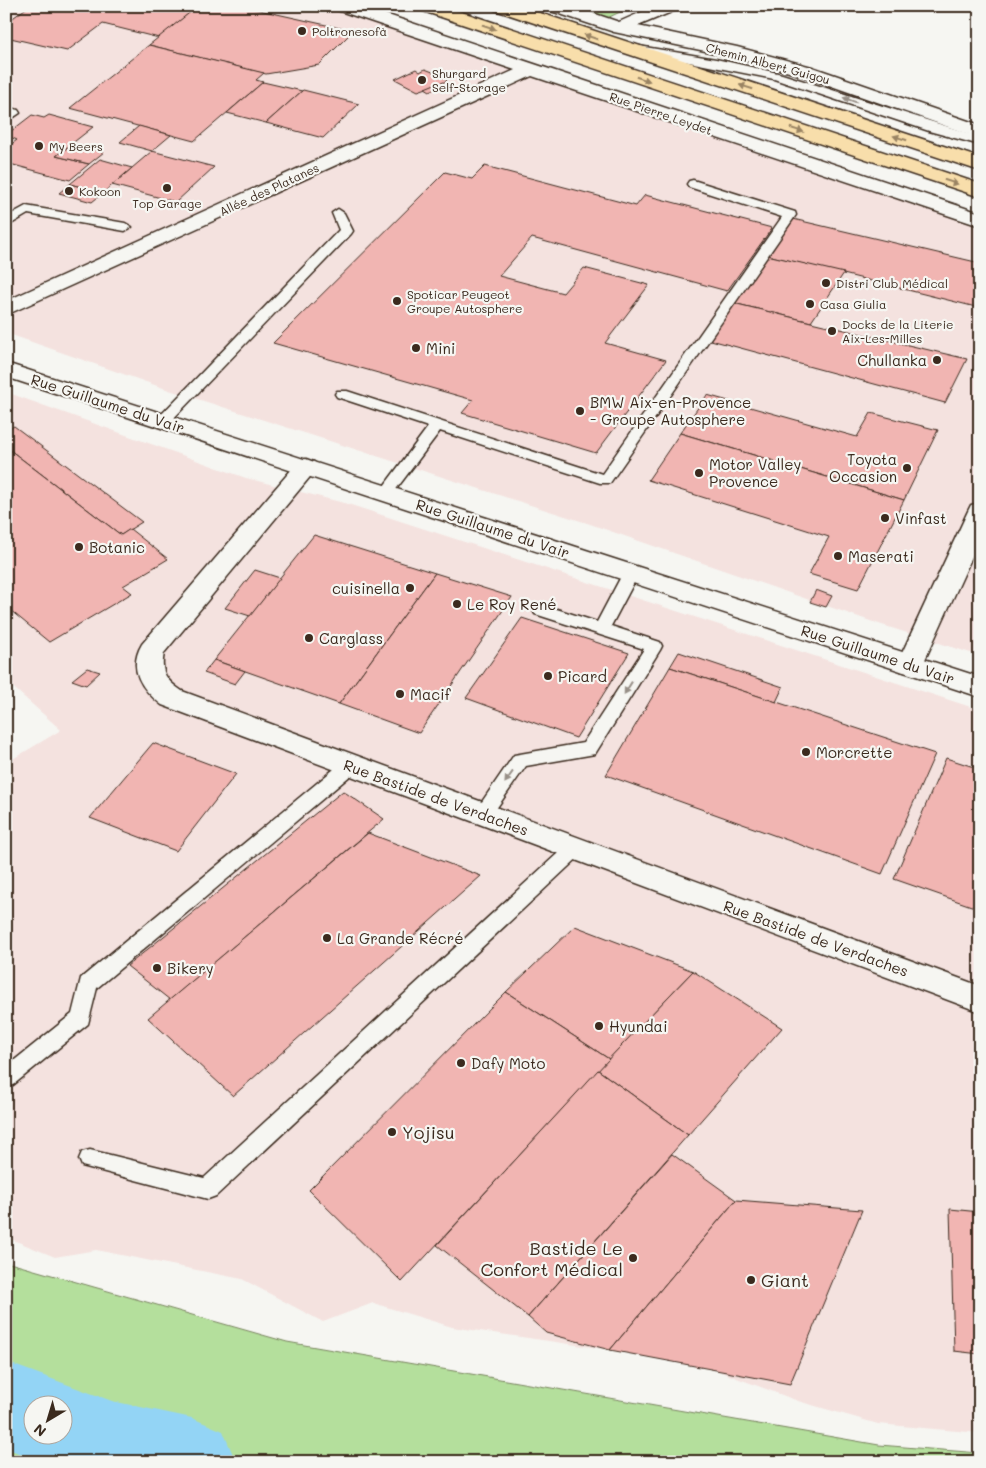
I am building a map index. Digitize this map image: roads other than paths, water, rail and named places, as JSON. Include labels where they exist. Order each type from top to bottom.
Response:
[{"type":"highway","points":[[426,6],[980,191]]},
{"type":"highway","points":[[501,6],[617,36],[980,164]]},
{"type":"street","name":"Rue Pierre Leydet","points":[[343,6],[980,220]]},
{"type":"street","name":"Chemin Albert Guigou","points":[[554,6],[617,36],[737,52],[806,71],[980,132]]},
{"type":"street","points":[[617,36],[670,6]]},
{"type":"street","name":"Allée des Platanes","points":[[6,309],[532,69]]},
{"type":"street","name":"Rue Guillaume du Vair","points":[[6,370],[980,687]]},
{"type":"street","name":"Rue Bastide de Verdaches","points":[[306,467],[151,651],[147,668],[154,685],[172,698],[980,999]]},
{"type":"street","points":[[910,664],[980,511]]},
{"type":"lane","points":[[617,36],[798,82],[937,130],[980,140]]},
{"type":"lane","points":[[342,394],[605,480],[790,214],[693,184]]},
{"type":"lane","points":[[6,223],[26,210],[126,227]]},
{"type":"lane","points":[[163,421],[346,231],[338,213]]},
{"type":"lane","points":[[386,493],[437,425]]},
{"type":"lane","points":[[601,629],[631,573]]},
{"type":"lane","points":[[483,814],[520,760],[589,749],[654,646],[540,610]]},
{"type":"lane","points":[[6,1079],[81,1018],[88,984],[352,765]]},
{"type":"lane","points":[[90,1159],[208,1189],[576,848]]},
{"type":"waterway","points":[[6,1405],[22,1411]]},
{"type":"waterway","points":[[72,1431],[112,1445],[192,1462]]},
{"type":"place","name":"Poltronesofà","points":[[302,31]]},
{"type":"place","name":"Shurgard Self-Storage","points":[[422,80]]},
{"type":"place","name":"My Beers","points":[[39,146]]},
{"type":"place","name":"Top Garage","points":[[167,188]]},
{"type":"place","name":"Kokoon","points":[[69,191]]},
{"type":"place","name":"Distri Club Médical","points":[[826,283]]},
{"type":"place","name":"Spoticar Peugeot Groupe Autosphere","points":[[397,301]]},
{"type":"place","name":"Casa Giulia","points":[[810,304]]},
{"type":"place","name":"Docks de la Literie Aix-Les-Milles","points":[[832,331]]},
{"type":"place","name":"Mini","points":[[416,348]]},
{"type":"place","name":"Chullanka","points":[[937,360]]},
{"type":"place","name":"BMW Aix-en-Provence - Groupe Autosphere","points":[[580,411]]},
{"type":"place","name":"Toyota Occasion","points":[[907,468]]},
{"type":"place","name":"Motor Valley Provence","points":[[699,473]]},
{"type":"place","name":"Vinfast","points":[[885,518]]},
{"type":"place","name":"Botanic","points":[[79,547]]},
{"type":"place","name":"Maserati","points":[[838,556]]},
{"type":"place","name":"cuisinella","points":[[410,588]]},
{"type":"place","name":"Le Roy René","points":[[457,604]]},
{"type":"place","name":"Carglass","points":[[309,638]]},
{"type":"place","name":"Picard","points":[[548,676]]},
{"type":"place","name":"Macif","points":[[400,694]]},
{"type":"place","name":"Morcrette","points":[[806,752]]},
{"type":"place","name":"La Grande Récré","points":[[327,938]]},
{"type":"place","name":"Bikery","points":[[157,968]]},
{"type":"place","name":"Hyundai","points":[[599,1026]]},
{"type":"place","name":"Dafy Moto","points":[[461,1063]]},
{"type":"place","name":"Yojisu","points":[[392,1132]]},
{"type":"place","name":"Bastide Le Confort Médical","points":[[633,1258]]},
{"type":"place","name":"Giant","points":[[751,1280]]}]
